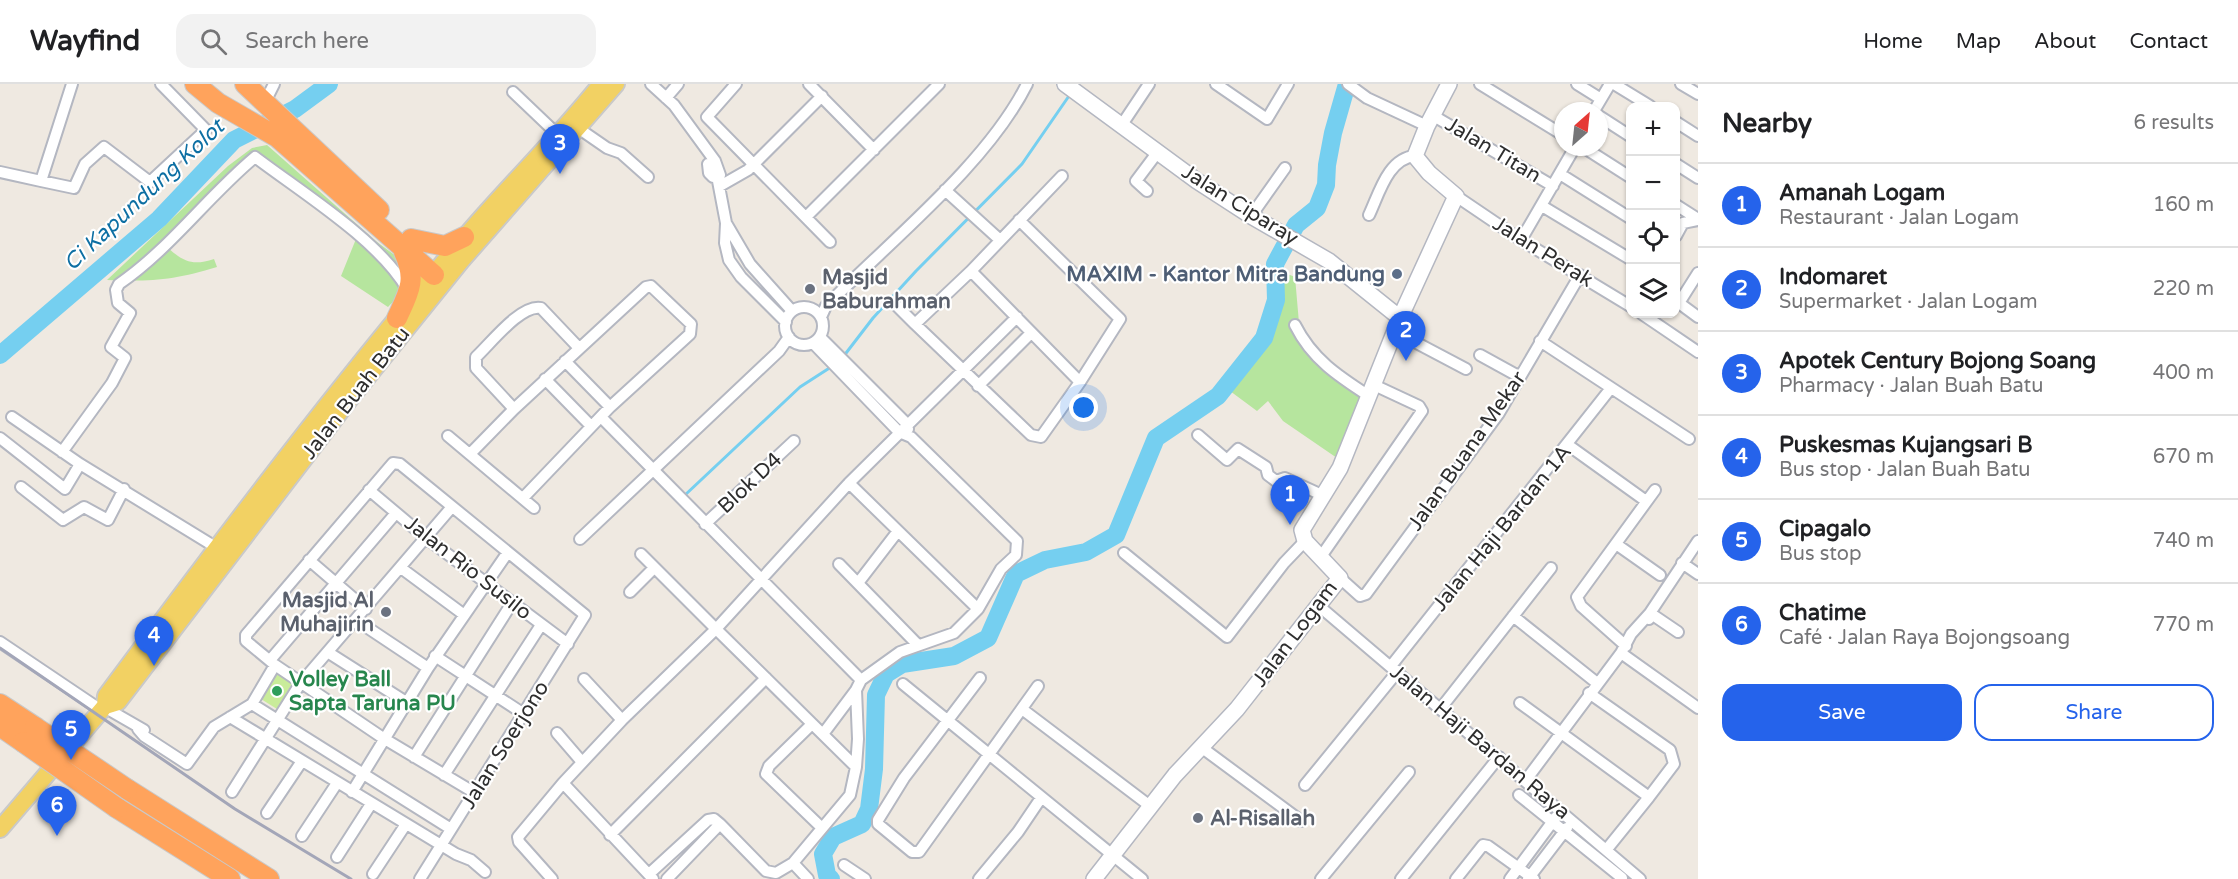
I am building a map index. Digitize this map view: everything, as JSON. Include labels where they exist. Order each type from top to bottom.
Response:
[{"type":"highway","points":[[195,84],[218,103],[287,136]]},
{"type":"highway","points":[[245,84],[268,108],[287,136],[442,274]]},
{"type":"highway","points":[[407,244],[445,246],[464,237]]},
{"type":"highway","points":[[397,318],[409,292],[412,274],[407,244]]},
{"type":"highway","points":[[0,704],[29,734],[117,808],[230,879]]},
{"type":"highway","points":[[0,726],[29,734],[127,789],[269,879]]},
{"type":"main road","name":"Jalan Buah Batu","points":[[0,829],[104,708],[118,702],[442,274],[573,124],[616,84]]},
{"type":"main road","name":"Jalan Buah Batu","points":[[104,708],[106,696],[217,548],[397,318],[442,274],[464,237],[556,133],[573,124],[595,86]]},
{"type":"street","points":[[41,181],[72,84]]},
{"type":"street","points":[[0,172],[74,188],[85,164],[104,147],[150,182],[206,130],[161,84]]},
{"type":"street","points":[[268,108],[274,84]]},
{"type":"street","points":[[651,84],[693,128],[710,160],[718,180],[726,223],[725,243],[729,260],[741,277],[786,322],[792,340]]},
{"type":"street","points":[[666,98],[678,84]]},
{"type":"street","points":[[736,84],[707,117],[830,242]]},
{"type":"street","points":[[809,84],[874,150]]},
{"type":"street","points":[[806,217],[939,84]]},
{"type":"street","points":[[821,312],[945,190],[999,129],[1027,84]]},
{"type":"street","points":[[1121,126],[1149,84]]},
{"type":"street","points":[[1216,84],[1268,119],[1288,84]]},
{"type":"street","points":[[1415,156],[1429,120],[1449,84]]},
{"type":"street","points":[[1480,84],[1554,129]]},
{"type":"street","points":[[1577,84],[1602,99]]},
{"type":"street","points":[[1600,102],[1612,84],[1643,102]]},
{"type":"street","points":[[1681,84],[1698,94]]},
{"type":"street","name":"Jalan Titan","points":[[1350,85],[1367,98],[1429,120],[1553,186]]},
{"type":"street","name":"Jalan Ciparay","points":[[1071,89],[1157,153],[1251,216],[1329,261],[1397,325]]},
{"type":"street","points":[[513,92],[556,133]]},
{"type":"street","points":[[718,180],[735,179],[754,165],[822,96]]},
{"type":"street","points":[[1608,122],[1626,133]]},
{"type":"street","points":[[573,124],[607,148],[621,153],[648,177]]},
{"type":"street","points":[[1680,125],[1698,136]]},
{"type":"street","points":[[1147,191],[1136,182],[1157,153]]},
{"type":"street","points":[[1124,553],[1227,637],[1284,563],[1305,541],[1301,534],[1303,527],[1340,468],[1397,325],[1456,196],[1429,173],[1415,156]]},
{"type":"street","points":[[1369,215],[1392,168],[1407,157],[1415,156]]},
{"type":"street","points":[[1521,240],[1570,156]]},
{"type":"street","points":[[1597,156],[1626,174]]},
{"type":"street","points":[[62,452],[112,383],[125,358],[110,345],[130,313],[118,303],[116,290],[119,284],[178,235],[225,182],[255,157],[380,255],[398,274],[409,292]]},
{"type":"street","points":[[1680,167],[1698,178]]},
{"type":"street","points":[[1251,216],[1285,168]]},
{"type":"street","points":[[1560,174],[1626,215]]},
{"type":"street","points":[[915,324],[971,271],[1062,176]]},
{"type":"street","points":[[945,190],[1000,240]]},
{"type":"street","name":"Jalan Perak","points":[[1456,196],[1521,240],[1626,304]]},
{"type":"street","points":[[1542,206],[1626,257]]},
{"type":"street","points":[[1680,208],[1692,219],[1680,232]]},
{"type":"street","points":[[894,303],[978,386],[1037,438],[1043,436],[1120,319],[1019,220]]},
{"type":"street","points":[[726,223],[750,264],[792,311]]},
{"type":"street","points":[[971,271],[1080,382]]},
{"type":"street","points":[[1698,273],[1679,303],[1698,317]]},
{"type":"street","name":"Jalan Buana Mekar","points":[[1340,578],[1360,596],[1366,594],[1498,413],[1580,275]]},
{"type":"street","points":[[470,454],[545,379],[646,287],[655,290],[691,324],[690,334],[610,407],[523,498]]},
{"type":"street","points":[[514,409],[476,368],[475,363],[476,357],[523,311],[533,306],[541,308],[579,348]]},
{"type":"street","points":[[786,322],[792,311],[804,307],[821,312]]},
{"type":"street","points":[[792,340],[807,345],[817,340],[823,330],[821,312]]},
{"type":"street","points":[[552,879],[519,843],[518,837],[582,762],[716,629],[849,483],[1017,317]]},
{"type":"street","points":[[1648,318],[1698,351]]},
{"type":"street","points":[[1295,325],[1305,345],[1326,367],[1372,390],[1419,406],[1422,411],[1320,558]]},
{"type":"street","points":[[1397,325],[1466,369]]},
{"type":"street","points":[[978,386],[1031,333]]},
{"type":"street","points":[[580,539],[792,340]]},
{"type":"street","points":[[817,340],[1017,541],[1016,555],[1001,569],[978,609],[954,633],[917,644],[886,660],[859,685],[823,734]]},
{"type":"street","points":[[1540,341],[1689,439]]},
{"type":"street","points":[[1480,355],[1520,377]]},
{"type":"street","points":[[565,361],[610,407]]},
{"type":"street","points":[[545,379],[591,426]]},
{"type":"street","name":"Jalan Haji Bardan 1A","points":[[1305,785],[1611,388]]},
{"type":"street","points":[[12,417],[80,464],[217,548]]},
{"type":"street","points":[[563,783],[651,877],[708,820],[714,819],[762,875],[776,873],[793,862],[846,801],[856,767],[859,685],[761,580],[601,417]]},
{"type":"street","points":[[1198,435],[1227,460],[1238,449],[1266,467],[1268,475],[1276,481],[1285,478],[1324,496]]},
{"type":"street","points":[[448,436],[534,508]]},
{"type":"street","points":[[0,438],[65,489],[80,464]]},
{"type":"street","name":"Blok D4","points":[[705,524],[794,441]]},
{"type":"street","points":[[1568,445],[1646,501]]},
{"type":"street","name":"Jalan Soerjono","points":[[369,490],[396,462],[583,611],[585,619],[420,879]]},
{"type":"street","points":[[849,483],[978,609]]},
{"type":"street","points":[[21,487],[63,520],[84,507],[108,520],[124,489]]},
{"type":"street","points":[[369,490],[246,634],[246,641],[300,684],[383,738],[475,793]]},
{"type":"street","name":"Jalan Rio Susilo","points":[[369,490],[426,538],[568,644]]},
{"type":"street","points":[[1655,490],[1577,600],[1623,649],[1698,708]]},
{"type":"street","points":[[232,792],[267,740],[300,684],[452,508]]},
{"type":"street","points":[[0,642],[138,729],[147,731],[189,761],[214,727],[252,704],[273,662],[396,513]]},
{"type":"street","points":[[858,583],[898,531]]},
{"type":"street","name":"Jalan Logam","points":[[1094,879],[1150,806],[1237,709],[1340,578],[1305,541]]},
{"type":"street","points":[[1526,780],[1623,649],[1636,638],[1698,541]]},
{"type":"street","points":[[1616,544],[1660,575]]},
{"type":"street","points":[[352,792],[435,656],[508,552]]},
{"type":"street","points":[[641,554],[856,767]]},
{"type":"street","points":[[309,560],[366,609]]},
{"type":"street","points":[[1682,563],[1698,574]]},
{"type":"street","points":[[839,564],[917,644]]},
{"type":"street","points":[[401,568],[463,614]]},
{"type":"street","points":[[630,592],[654,568]]},
{"type":"street","points":[[1441,708],[1551,568]]},
{"type":"street","points":[[414,757],[512,603]]},
{"type":"street","name":"Jalan Haji Bardan Raya","points":[[1319,606],[1640,879]]},
{"type":"street","points":[[1650,613],[1678,632]]},
{"type":"street","points":[[1513,616],[1597,683]]},
{"type":"street","points":[[356,620],[428,668]]},
{"type":"street","points":[[444,775],[541,625]]},
{"type":"street","points":[[329,653],[406,702]]},
{"type":"street","points":[[435,656],[524,714]]},
{"type":"street","points":[[610,835],[766,678]]},
{"type":"street","points":[[980,678],[880,813],[878,824],[912,852],[919,852],[1038,686]]},
{"type":"street","points":[[584,679],[622,720]]},
{"type":"street","points":[[903,684],[1142,879]]},
{"type":"street","points":[[1589,693],[1670,750],[1674,757],[1674,764],[1607,849]]},
{"type":"street","points":[[1520,703],[1649,797]]},
{"type":"street","points":[[252,704],[451,829]]},
{"type":"street","points":[[1022,709],[1150,806]]},
{"type":"street","points":[[230,717],[371,804],[471,861],[485,872]]},
{"type":"street","points":[[812,724],[769,766],[766,774],[822,828]]},
{"type":"street","points":[[557,733],[582,762]]},
{"type":"street","points":[[1201,747],[1300,821]]},
{"type":"street","points":[[1401,879],[1499,758]]},
{"type":"street","points":[[267,813],[302,761]]},
{"type":"street","points":[[1321,879],[1409,771]]},
{"type":"street","points":[[302,836],[337,783]]},
{"type":"street","points":[[1519,795],[1622,878]]},
{"type":"street","points":[[979,879],[1018,832],[1041,798]]},
{"type":"street","points":[[337,857],[371,804]]},
{"type":"street","points":[[1510,879],[1561,811]]},
{"type":"street","points":[[1456,879],[1483,845],[1488,846],[1531,878],[1572,820]]},
{"type":"street","points":[[373,874],[406,824]]},
{"type":"street","points":[[667,879],[720,824]]},
{"type":"street","points":[[1527,856],[1539,864]]},
{"type":"street","points":[[793,862],[808,879]]},
{"type":"street","points":[[844,865],[865,879]]},
{"type":"green space","points":[[267,145],[377,242],[404,262],[409,285],[388,307],[341,276],[356,239],[255,160],[183,219],[168,248],[179,257],[189,261],[200,262],[214,259],[217,267],[162,279],[107,280],[228,166],[252,148]]},
{"type":"green space","points":[[1280,271],[1295,277],[1299,323],[1312,352],[1362,393],[1337,458],[1283,421],[1268,401],[1257,411],[1230,391],[1276,325]]},
{"type":"green space","name":"Volley Ball Sapta Taruna PU","points":[[277,672],[293,682],[277,709],[261,699]]},
{"type":"waterway","name":"Ci Kapundung Kolot","points":[[0,355],[159,219],[234,140],[295,109],[329,84]]},
{"type":"waterway","points":[[831,879],[827,875],[823,854],[833,837],[862,824],[869,809],[874,769],[876,695],[886,674],[902,664],[954,656],[988,638],[1016,574],[1045,560],[1086,552],[1116,535],[1156,438],[1218,396],[1264,338],[1276,300],[1275,264],[1296,225],[1317,208],[1326,185],[1333,133],[1347,84]]},
{"type":"waterway","points":[[843,357],[873,318],[916,271],[1022,164],[1071,93]]},
{"type":"waterway","points":[[685,495],[800,387],[831,367]]},
{"type":"railway","points":[[0,648],[235,809],[351,879]]},
{"type":"place","name":"Apotek Century Bojong Soang","points":[[560,174]]},
{"type":"place","name":"MAXIM - Kantor Mitra Bandung","points":[[1397,274]]},
{"type":"place","name":"Masjid Baburahman","points":[[810,289]]},
{"type":"place","name":"Indomaret","points":[[1406,361]]},
{"type":"place","name":"Amanah Logam","points":[[1290,525]]},
{"type":"place","name":"Masjid Al Muhajirin","points":[[386,612]]},
{"type":"place","name":"Puskesmas Kujangsari B","points":[[154,666]]},
{"type":"place","name":"Volley Ball Sapta Taruna PU","points":[[277,691]]},
{"type":"place","name":"Cipagalo","points":[[71,760]]},
{"type":"place","name":"Al-Risallah","points":[[1198,818]]},
{"type":"place","name":"Chatime","points":[[57,836]]}]
